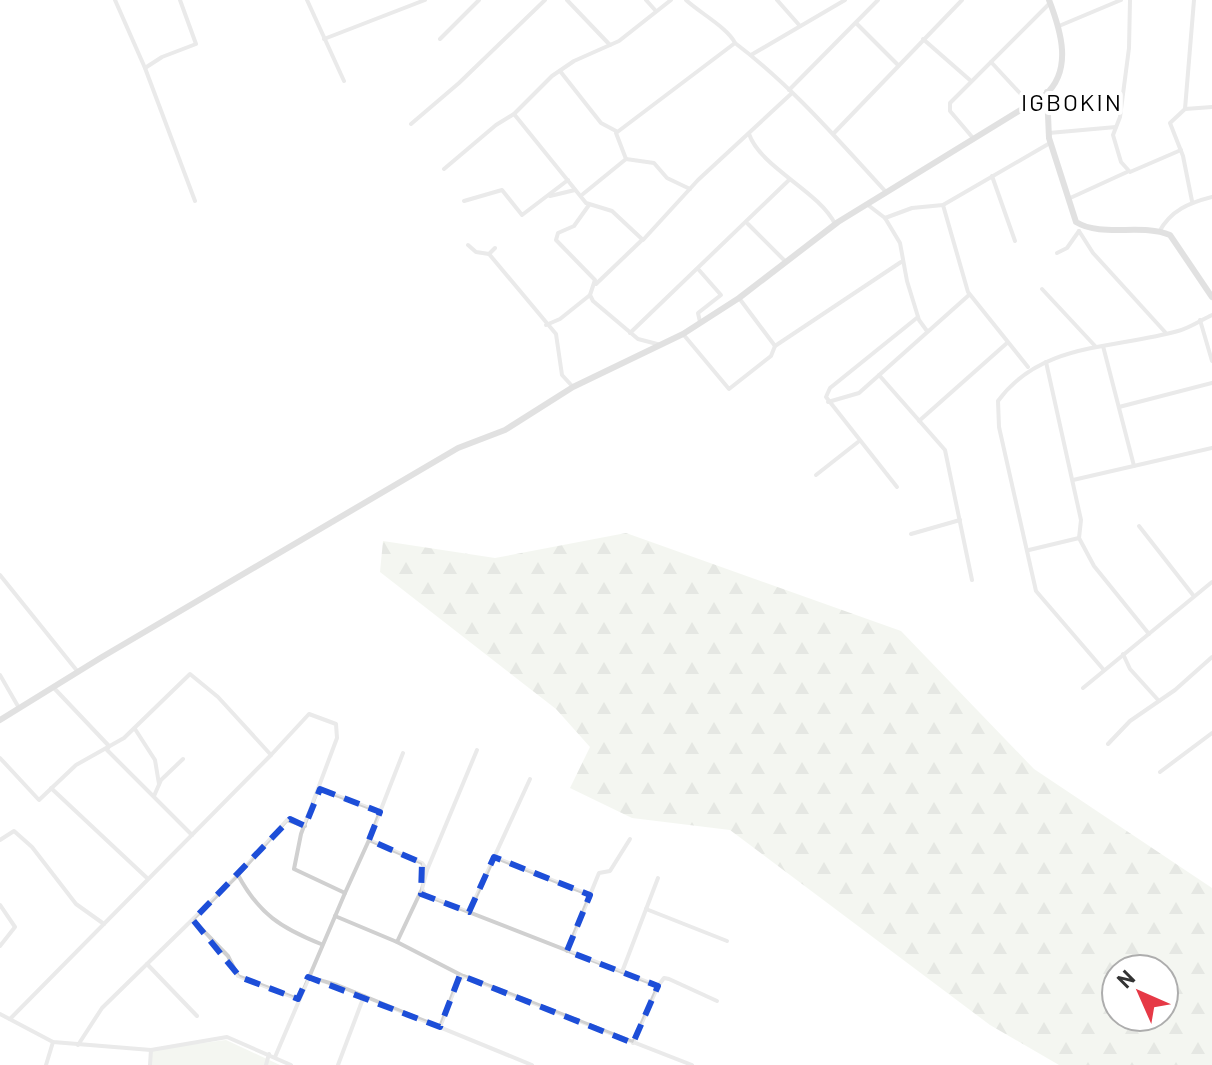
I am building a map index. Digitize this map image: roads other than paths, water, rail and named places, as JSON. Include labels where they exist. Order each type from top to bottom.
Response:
[{"type":"main road","points":[[0,720],[458,448],[505,430],[573,387],[683,334],[739,298],[835,224],[1030,104],[1047,92],[1061,70],[1059,26],[1050,1]]},
{"type":"main road","points":[[1047,92],[1050,143],[1079,228],[1159,232],[1177,241],[1212,297]]},
{"type":"street","points":[[115,0],[145,68],[195,201]]},
{"type":"street","points":[[145,68],[162,57],[196,44],[180,0]]},
{"type":"street","points":[[307,0],[344,81]]},
{"type":"street","points":[[324,39],[425,0]]},
{"type":"street","points":[[440,39],[479,0]]},
{"type":"street","points":[[411,124],[452,90],[545,0]]},
{"type":"street","points":[[567,0],[610,45]]},
{"type":"street","points":[[646,0],[656,10]]},
{"type":"street","points":[[444,169],[496,125],[514,114],[560,70],[610,45],[671,0]]},
{"type":"street","points":[[686,0],[714,25],[724,29],[735,43],[791,91],[834,133],[886,192]]},
{"type":"street","points":[[777,0],[800,26]]},
{"type":"street","points":[[751,55],[845,0]]},
{"type":"street","points":[[546,325],[560,319],[590,295],[595,286],[690,189],[743,139],[750,137],[878,0]]},
{"type":"street","points":[[834,133],[962,0]]},
{"type":"street","points":[[1059,26],[1121,0]]},
{"type":"street","points":[[1127,172],[1113,135],[1129,48],[1130,0]]},
{"type":"street","points":[[1185,109],[1194,0]]},
{"type":"street","points":[[974,140],[949,108],[971,81],[1050,1]]},
{"type":"street","points":[[856,23],[898,65]]},
{"type":"street","points":[[923,39],[971,81]]},
{"type":"street","points":[[626,159],[615,136],[618,132],[735,43]]},
{"type":"street","points":[[991,62],[1030,104]]},
{"type":"street","points":[[560,70],[601,123],[618,132]]},
{"type":"street","points":[[1192,201],[1181,150],[1170,123],[1185,109],[1212,107]]},
{"type":"street","points":[[514,114],[589,205],[612,211],[643,240]]},
{"type":"street","points":[[1049,133],[1116,127]]},
{"type":"street","points":[[750,137],[789,180],[826,207],[835,224]]},
{"type":"street","points":[[885,218],[912,208],[943,205],[1050,143]]},
{"type":"street","points":[[1067,199],[1095,188],[1117,174],[1181,150]]},
{"type":"street","points":[[583,194],[626,159],[654,163],[667,178],[690,189]]},
{"type":"street","points":[[1117,174],[1122,164]]},
{"type":"street","points":[[992,176],[1015,241]]},
{"type":"street","points":[[464,201],[502,190],[522,215],[568,180]]},
{"type":"street","points":[[633,331],[789,180]]},
{"type":"street","points":[[547,197],[577,190]]},
{"type":"street","points":[[1159,232],[1166,220],[1192,201],[1212,197]]},
{"type":"street","points":[[589,205],[574,226],[558,233],[555,239],[590,273],[595,286]]},
{"type":"street","points":[[868,205],[885,218],[903,251],[901,262],[918,317],[927,331]]},
{"type":"street","points":[[943,205],[969,295],[1028,367]]},
{"type":"street","points":[[748,223],[786,262]]},
{"type":"street","points":[[1057,253],[1067,248],[1079,228],[1093,253],[1166,333]]},
{"type":"street","points":[[468,245],[476,252],[489,254],[531,300],[546,325],[557,335],[562,375],[573,387]]},
{"type":"street","points":[[489,254],[495,248]]},
{"type":"street","points":[[683,334],[729,389],[771,356],[775,346],[901,262]]},
{"type":"street","points":[[699,270],[721,295],[698,313],[700,322]]},
{"type":"street","points":[[1042,289],[1096,347]]},
{"type":"street","points":[[590,295],[633,331],[636,337],[662,345]]},
{"type":"street","points":[[828,402],[859,393],[969,295]]},
{"type":"street","points":[[739,298],[775,346]]},
{"type":"street","points":[[1103,669],[1036,591],[996,407],[1014,382],[1055,356],[1180,331],[1212,315]]},
{"type":"street","points":[[897,487],[828,402],[830,388],[918,317]]},
{"type":"street","points":[[1200,320],[1212,361]]},
{"type":"street","points":[[919,421],[1008,343]]},
{"type":"street","points":[[1103,346],[1134,466]]},
{"type":"street","points":[[1046,362],[1081,520],[1079,538],[1104,582],[1149,634]]},
{"type":"street","points":[[879,375],[946,452],[972,580]]},
{"type":"street","points":[[1119,407],[1212,383]]},
{"type":"street","points":[[816,475],[858,442]]},
{"type":"street","points":[[1073,480],[1212,448]]},
{"type":"street","points":[[911,534],[960,520]]},
{"type":"street","points":[[1139,526],[1193,595]]},
{"type":"street","points":[[1029,550],[1079,538]]},
{"type":"street","points":[[0,575],[79,674]]},
{"type":"street","points":[[1083,688],[1212,582]]},
{"type":"street","points":[[1123,654],[1130,669],[1159,701]]},
{"type":"street","points":[[1108,744],[1130,721],[1212,657]]},
{"type":"street","points":[[0,758],[39,800],[76,765],[107,750],[135,729],[190,674],[218,697],[271,755]]},
{"type":"street","points":[[0,675],[19,708]]},
{"type":"street","points":[[53,687],[109,746],[107,750]]},
{"type":"street","points":[[10,1019],[309,714],[336,724],[337,738],[294,854],[295,871],[345,893]]},
{"type":"street","points":[[135,729],[155,760],[159,784]]},
{"type":"street","points":[[1160,772],[1212,733]]},
{"type":"street","points":[[107,750],[192,835]]},
{"type":"street","points":[[397,942],[422,889],[477,750]]},
{"type":"street","points":[[266,1065],[369,840],[403,753]]},
{"type":"street","points":[[154,796],[159,784],[183,759]]},
{"type":"street","points":[[469,912],[530,779]]},
{"type":"street","points":[[51,788],[147,878]]},
{"type":"street","points":[[320,789],[380,812]]},
{"type":"street","points":[[78,1045],[94,1017],[238,875],[287,820],[305,826]]},
{"type":"street","points":[[0,840],[14,831],[32,847],[76,904],[104,924]]},
{"type":"street","points":[[567,951],[599,873],[610,871],[630,839]]},
{"type":"street","points":[[369,840],[422,863],[427,870]]},
{"type":"street","points":[[494,857],[590,895]]},
{"type":"street","points":[[238,875],[249,895],[278,925],[321,944]]},
{"type":"street","points":[[622,972],[658,878]]},
{"type":"street","points":[[422,889],[425,895],[658,986]]},
{"type":"street","points":[[0,905],[15,927],[0,946]]},
{"type":"street","points":[[646,909],[727,941]]},
{"type":"street","points":[[335,916],[397,942],[464,976],[692,1065]]},
{"type":"street","points":[[193,920],[225,953],[240,977],[298,999]]},
{"type":"street","points":[[147,964],[197,1016]]},
{"type":"street","points":[[440,1027],[457,983],[464,976]]},
{"type":"street","points":[[308,977],[364,996],[532,1065]]},
{"type":"street","points":[[633,1043],[664,978],[717,1001]]},
{"type":"street","points":[[338,1065],[364,996]]},
{"type":"street","points":[[1,1016],[53,1042],[78,1045],[151,1050],[224,1036],[291,1065]]},
{"type":"street","points":[[46,1065],[53,1042]]},
{"type":"street","points":[[150,1065],[151,1050]]},
{"type":"district","name":"IGBOKIN","points":[[1072,103]]}]
